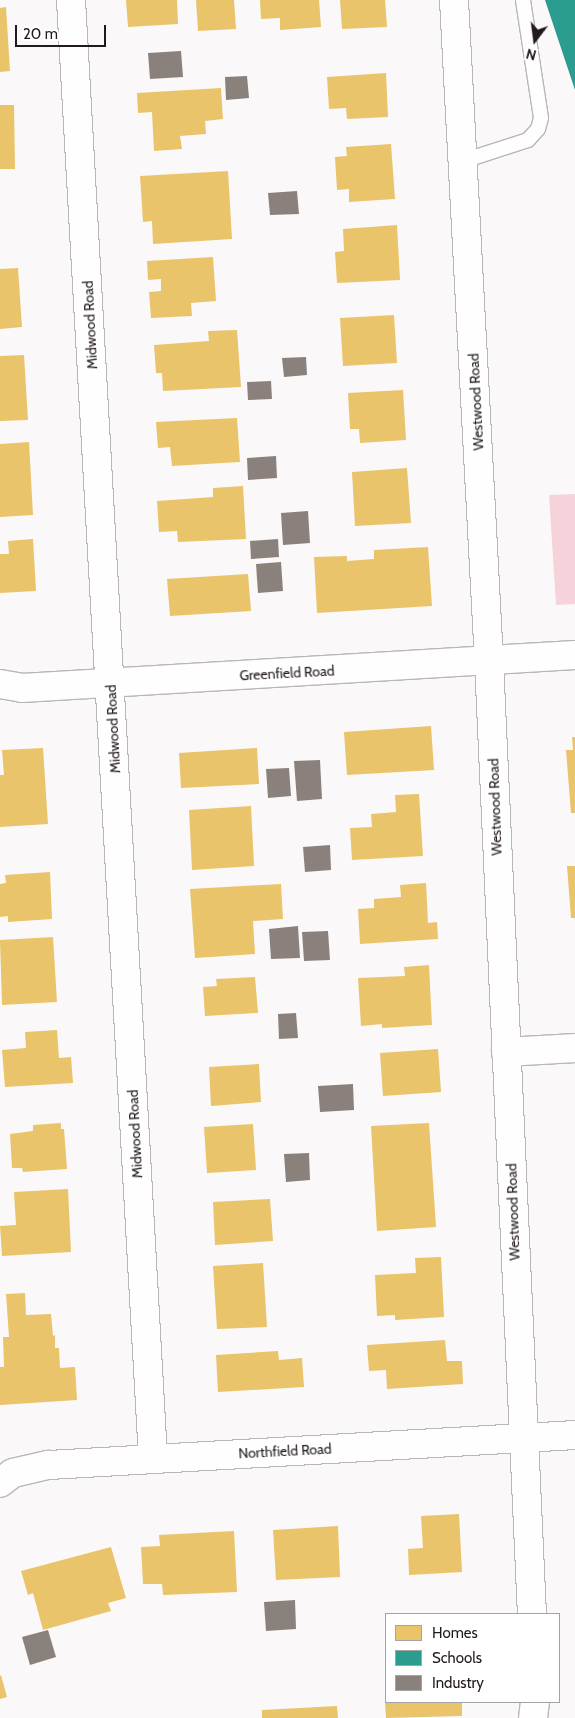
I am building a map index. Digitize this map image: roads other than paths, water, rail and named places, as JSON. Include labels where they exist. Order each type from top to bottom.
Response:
[{"type":"street","name":"Midwood Road","points":[[71,0],[111,683],[153,1459]]},
{"type":"street","name":"Westwood Road","points":[[454,0],[489,661],[522,1438],[532,1613]]},
{"type":"street","name":"Greenfield Road","points":[[0,684],[22,688],[575,655]]},
{"type":"street","points":[[506,1052],[575,1048]]},
{"type":"street","name":"Northfield Road","points":[[0,1482],[12,1473],[50,1464],[575,1435]]},
{"type":"street","points":[[533,1718],[535,1703]]},
{"type":"lane","points":[[463,161],[528,140],[538,129],[541,118],[523,0]]}]
